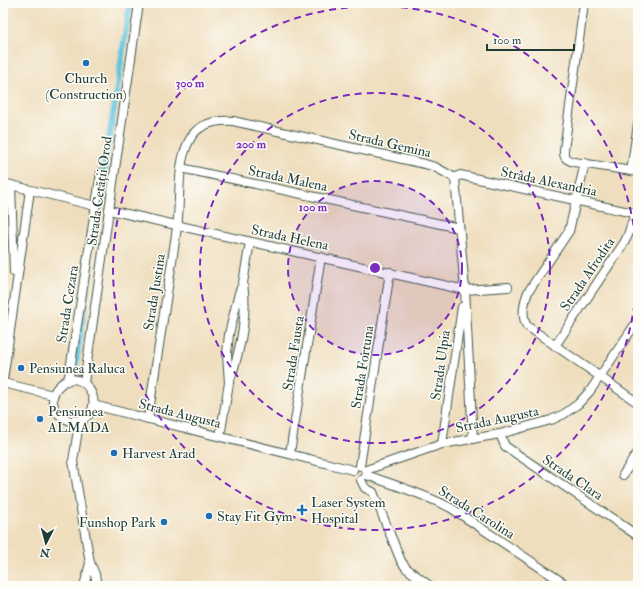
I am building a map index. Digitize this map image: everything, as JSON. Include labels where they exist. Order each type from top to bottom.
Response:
[{"type":"street","name":"Strada Cetății Orod","points":[[84,383],[139,3]]},
{"type":"street","points":[[584,3],[564,157],[570,161],[635,172],[638,124]]},
{"type":"street","name":"Strada Gemina","points":[[181,168],[186,148],[193,134],[201,126],[224,120],[424,164],[435,167],[455,178]]},
{"type":"street","points":[[585,164],[567,234],[528,292],[525,301],[524,319],[527,326],[638,403]]},
{"type":"street","name":"Strada Justina","points":[[148,419],[177,225],[181,168]]},
{"type":"street","name":"Strada Malena","points":[[181,168],[459,228]]},
{"type":"street","name":"Strada Cezara","points":[[67,381],[101,173]]},
{"type":"street","name":"Strada Alexandria","points":[[455,178],[460,175],[636,213]]},
{"type":"street","points":[[455,178],[458,198],[459,228],[465,290],[473,439]]},
{"type":"street","points":[[15,291],[7,184],[95,206]]},
{"type":"street","points":[[30,190],[3,382],[53,395]]},
{"type":"street","name":"Strada Helena","points":[[109,210],[465,290],[508,287]]},
{"type":"street","name":"Strada Afrodita","points":[[555,346],[624,243],[636,213]]},
{"type":"street","points":[[220,436],[229,383],[227,364],[228,340],[233,314],[243,283],[250,242]]},
{"type":"street","name":"Strada Fausta","points":[[290,453],[321,257]]},
{"type":"street","name":"Strada Fortuna","points":[[362,472],[390,272]]},
{"type":"street","name":"Strada Ulpia","points":[[442,444],[465,290]]},
{"type":"street","name":"Strada Augusta","points":[[94,405],[362,472],[442,444],[500,434],[551,420],[564,414],[578,404],[590,391],[638,320]]},
{"type":"street","points":[[78,430],[75,424],[64,419],[54,409],[53,395],[58,386],[67,381],[78,380],[84,383],[92,392],[94,405],[78,430],[73,466],[90,563],[95,574],[97,586]]},
{"type":"street","points":[[70,421],[78,421],[85,418]]},
{"type":"street","name":"Strada Clara","points":[[500,434],[505,446],[638,536]]},
{"type":"street","points":[[623,475],[638,452]]},
{"type":"street","points":[[362,472],[365,488],[373,492],[401,561],[406,568],[430,586]]},
{"type":"street","name":"Strada Carolina","points":[[362,472],[418,493],[451,508],[568,586]]},
{"type":"street","points":[[84,586],[90,563]]},
{"type":"waterway","points":[[103,179],[130,3]]},
{"type":"waterway","points":[[74,377],[89,273]]},
{"type":"place","name":"Church (Construction)","points":[[86,63]]},
{"type":"place","name":"Pensiunea Raluca","points":[[21,368]]},
{"type":"place","name":"Pensiunea ALMADA","points":[[40,419]]},
{"type":"place","name":"Harvest Arad","points":[[114,453]]},
{"type":"place","name":"Laser System Hospital","points":[[302,510]]},
{"type":"place","name":"Stay Fit Gym","points":[[209,516]]},
{"type":"place","name":"Funshop Park","points":[[164,522]]}]
